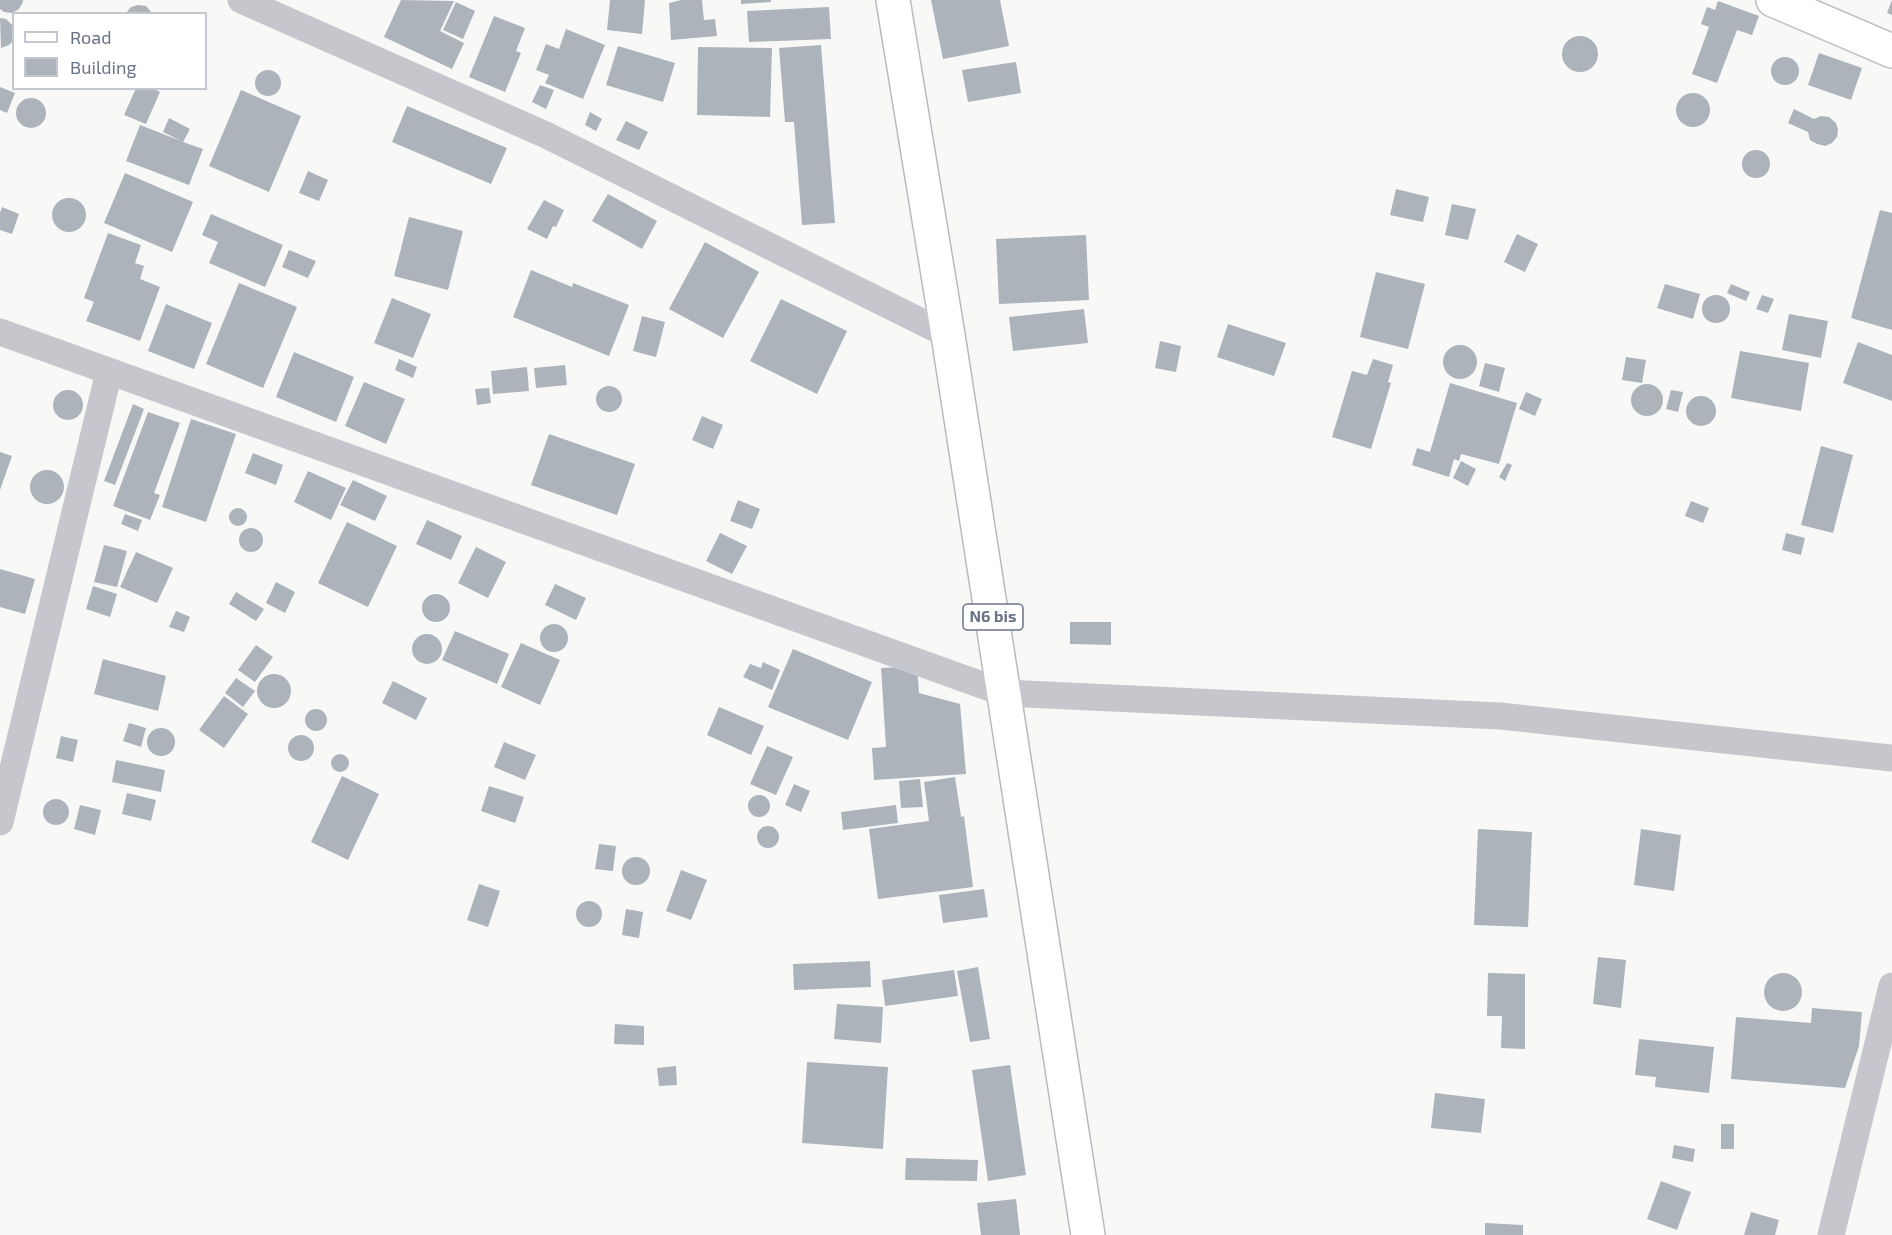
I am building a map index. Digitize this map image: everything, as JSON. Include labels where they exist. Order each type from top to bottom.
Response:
[{"type":"main road","name":"N6 bis","points":[[892,0],[948,335],[1088,1235]]},
{"type":"main road","points":[[1773,0],[1892,51]]},
{"type":"street","points":[[241,0],[546,135],[948,335]]},
{"type":"street","points":[[0,332],[1004,693],[1500,716],[1892,758]]},
{"type":"street","points":[[0,822],[109,372]]},
{"type":"street","points":[[1831,1235],[1892,986]]},
{"type":"building","points":[[0,0],[23,0],[19,9],[12,13],[0,9]]},
{"type":"building","points":[[401,0],[454,1],[440,31],[464,43],[452,69],[384,37]]},
{"type":"building","points":[[610,0],[645,0],[642,34],[607,30]]},
{"type":"building","points":[[681,0],[702,0],[704,20],[715,19],[717,36],[671,40],[669,3]]},
{"type":"building","points":[[741,0],[771,0],[771,2],[741,4]]},
{"type":"building","points":[[931,0],[1000,0],[1009,46],[943,59]]},
{"type":"building","points":[[1892,0],[1892,15],[1887,13]]},
{"type":"building","points":[[1718,1],[1759,16],[1752,35],[1737,30],[1717,83],[1692,74],[1709,27],[1701,24],[1707,7],[1715,10]]},
{"type":"building","points":[[456,2],[475,11],[463,39],[443,30]]},
{"type":"building","points":[[146,6],[151,12],[127,12],[131,7]]},
{"type":"building","points":[[829,7],[831,39],[749,42],[747,11]]},
{"type":"building","points":[[494,16],[525,28],[516,51],[521,53],[505,92],[469,77]]},
{"type":"building","points":[[0,18],[6,19],[12,25],[12,42],[1,48]]},
{"type":"building","points":[[566,29],[605,45],[583,99],[545,83],[549,75],[536,70],[546,44],[559,49]]},
{"type":"building","points":[[1580,36],[1593,41],[1598,54],[1593,67],[1580,72],[1567,67],[1562,54],[1567,41]]},
{"type":"building","points":[[821,45],[835,223],[802,225],[794,122],[785,122],[779,48]]},
{"type":"building","points":[[618,46],[675,63],[663,102],[606,85]]},
{"type":"building","points":[[698,47],[772,48],[770,117],[697,115]]},
{"type":"building","points":[[1819,53],[1862,68],[1851,100],[1808,85]]},
{"type":"building","points":[[1785,57],[1795,61],[1799,71],[1795,81],[1785,85],[1775,81],[1771,71],[1775,61]]},
{"type":"building","points":[[1016,62],[1021,93],[968,102],[962,70]]},
{"type":"building","points":[[268,70],[277,74],[281,83],[277,92],[268,96],[259,92],[255,83],[259,74]]},
{"type":"building","points":[[540,85],[554,90],[546,109],[532,102]]},
{"type":"building","points":[[0,87],[15,93],[7,113],[0,110]]},
{"type":"building","points":[[135,90],[160,92],[146,124],[124,115]]},
{"type":"building","points":[[241,90],[301,116],[269,192],[209,166]]},
{"type":"building","points":[[1693,93],[1705,98],[1710,110],[1705,122],[1693,127],[1681,122],[1676,110],[1681,98]]},
{"type":"building","points":[[31,98],[41,103],[46,113],[41,123],[31,128],[21,123],[16,113],[21,103]]},
{"type":"building","points":[[407,106],[507,148],[491,184],[392,142]]},
{"type":"building","points":[[1794,109],[1814,119],[1821,116],[1829,117],[1836,123],[1837,137],[1825,146],[1810,140],[1808,132],[1788,123]]},
{"type":"building","points":[[590,112],[602,119],[596,131],[585,125]]},
{"type":"building","points":[[169,118],[190,129],[183,142],[203,149],[189,185],[126,161],[140,125],[181,141],[163,132]]},
{"type":"building","points":[[626,121],[648,132],[639,150],[616,140]]},
{"type":"building","points":[[1756,150],[1766,154],[1770,164],[1766,174],[1756,178],[1746,174],[1742,164],[1746,154]]},
{"type":"building","points":[[308,171],[328,180],[319,201],[299,193]]},
{"type":"building","points":[[125,173],[193,202],[172,252],[104,223]]},
{"type":"building","points":[[1396,189],[1429,197],[1423,222],[1390,215]]},
{"type":"building","points":[[608,194],[657,221],[642,249],[592,221]]},
{"type":"building","points":[[69,198],[81,203],[86,215],[81,227],[69,232],[57,227],[52,215],[57,203]]},
{"type":"building","points":[[544,200],[564,210],[547,239],[527,229]]},
{"type":"building","points":[[1452,204],[1476,209],[1468,240],[1445,235]]},
{"type":"building","points":[[2,207],[19,214],[12,234],[0,230]]},
{"type":"building","points":[[1880,210],[1892,213],[1892,330],[1851,318]]},
{"type":"building","points":[[211,214],[283,245],[265,287],[209,263],[218,242],[202,235]]},
{"type":"building","points":[[409,217],[463,231],[448,290],[394,276]]},
{"type":"building","points":[[108,233],[141,245],[135,263],[144,266],[140,279],[160,287],[140,341],[86,321],[94,302],[84,298]]},
{"type":"building","points":[[1517,234],[1538,244],[1525,272],[1504,262]]},
{"type":"building","points":[[1086,235],[1089,300],[999,304],[996,239]]},
{"type":"building","points":[[705,242],[759,272],[723,338],[669,309]]},
{"type":"building","points":[[289,250],[316,261],[308,278],[282,267]]},
{"type":"building","points":[[531,270],[572,287],[573,283],[629,305],[609,356],[513,317]]},
{"type":"building","points":[[1376,272],[1425,284],[1408,349],[1360,337]]},
{"type":"building","points":[[239,283],[297,307],[263,388],[206,364]]},
{"type":"building","points":[[1665,284],[1700,294],[1693,319],[1657,308]]},
{"type":"building","points":[[1731,284],[1750,292],[1746,301],[1727,293]]},
{"type":"building","points":[[1716,295],[1726,299],[1730,309],[1726,319],[1716,323],[1706,319],[1702,309],[1706,299]]},
{"type":"building","points":[[1762,295],[1774,299],[1768,313],[1756,309]]},
{"type":"building","points":[[392,298],[431,314],[413,358],[374,343]]},
{"type":"building","points":[[781,299],[847,331],[817,394],[750,361]]},
{"type":"building","points":[[166,304],[212,323],[194,369],[148,351]]},
{"type":"building","points":[[1084,309],[1088,343],[1013,351],[1009,317]]},
{"type":"building","points":[[1789,314],[1828,321],[1821,358],[1782,350]]},
{"type":"building","points":[[642,316],[665,322],[656,357],[633,351]]},
{"type":"building","points":[[1228,324],[1286,343],[1274,376],[1217,357]]},
{"type":"building","points":[[1160,341],[1181,346],[1176,372],[1155,368]]},
{"type":"building","points":[[1858,342],[1892,355],[1892,401],[1843,383]]},
{"type":"building","points":[[1460,345],[1472,350],[1477,362],[1472,374],[1460,379],[1448,374],[1443,362],[1448,350]]},
{"type":"building","points":[[1740,351],[1809,363],[1801,411],[1731,398]]},
{"type":"building","points":[[294,352],[354,377],[336,422],[276,397]]},
{"type":"building","points":[[1626,357],[1646,360],[1642,383],[1622,380]]},
{"type":"building","points":[[399,359],[417,367],[413,378],[395,370]]},
{"type":"building","points":[[1373,359],[1393,365],[1388,382],[1391,383],[1371,449],[1332,437],[1352,371],[1367,375]]},
{"type":"building","points":[[1485,363],[1505,368],[1499,392],[1479,386]]},
{"type":"building","points":[[565,365],[567,385],[536,388],[534,368]]},
{"type":"building","points":[[527,367],[529,391],[493,394],[491,371]]},
{"type":"building","points":[[364,382],[405,399],[386,444],[345,426]]},
{"type":"building","points":[[1450,383],[1517,403],[1499,464],[1461,454],[1459,461],[1454,459],[1449,477],[1412,465],[1417,448],[1430,452]]},
{"type":"building","points":[[1647,384],[1658,389],[1663,400],[1658,411],[1647,416],[1636,411],[1631,400],[1636,389]]},
{"type":"building","points":[[609,386],[618,390],[622,399],[618,408],[609,412],[600,408],[596,399],[600,390]]},
{"type":"building","points":[[489,388],[491,403],[477,405],[475,389]]},
{"type":"building","points":[[68,390],[79,394],[83,405],[79,416],[68,420],[57,416],[53,405],[57,394]]},
{"type":"building","points":[[1671,390],[1683,392],[1678,412],[1666,409]]},
{"type":"building","points":[[1526,392],[1542,399],[1535,416],[1519,409]]},
{"type":"building","points":[[1701,396],[1707,397],[1715,405],[1715,417],[1707,425],[1701,426],[1695,425],[1687,417],[1686,411],[1687,405],[1695,397]]},
{"type":"building","points":[[133,404],[144,409],[115,485],[104,481]]},
{"type":"building","points":[[148,412],[180,423],[154,493],[160,495],[150,520],[113,506]]},
{"type":"building","points":[[702,416],[723,425],[713,449],[692,440]]},
{"type":"building","points":[[191,419],[236,434],[206,522],[162,507]]},
{"type":"building","points":[[549,434],[635,464],[617,515],[531,485]]},
{"type":"building","points":[[1821,446],[1853,455],[1833,533],[1801,525]]},
{"type":"building","points":[[0,452],[12,456],[0,490]]},
{"type":"building","points":[[253,453],[283,465],[276,485],[245,473]]},
{"type":"building","points":[[1461,461],[1476,469],[1468,486],[1453,478]]},
{"type":"building","points":[[1507,463],[1512,465],[1505,481],[1499,477]]},
{"type":"building","points":[[47,470],[59,475],[64,487],[59,499],[47,504],[35,499],[30,487],[35,475]]},
{"type":"building","points":[[308,471],[346,488],[331,520],[294,502]]},
{"type":"building","points":[[353,480],[387,496],[375,521],[340,505]]},
{"type":"building","points":[[738,500],[760,509],[752,529],[730,521]]},
{"type":"building","points":[[1691,501],[1709,508],[1703,523],[1685,516]]},
{"type":"building","points":[[234,508],[242,508],[247,513],[245,524],[234,526],[229,521],[229,513]]},
{"type":"building","points":[[125,514],[142,520],[138,531],[121,524]]},
{"type":"building","points":[[427,520],[462,536],[451,560],[416,544]]},
{"type":"building","points":[[347,522],[397,546],[368,607],[318,583]]},
{"type":"building","points":[[251,528],[256,529],[262,535],[262,545],[256,551],[251,552],[246,551],[240,545],[239,540],[240,535],[246,529]]},
{"type":"building","points":[[720,533],[747,546],[732,574],[706,561]]},
{"type":"building","points":[[1786,533],[1805,538],[1801,555],[1782,550]]},
{"type":"building","points":[[104,545],[127,551],[117,587],[94,582]]},
{"type":"building","points":[[476,547],[506,562],[488,598],[458,583]]},
{"type":"building","points":[[136,552],[173,568],[157,603],[120,587]]},
{"type":"building","points":[[0,569],[35,579],[25,614],[0,607]]},
{"type":"building","points":[[276,582],[295,592],[285,613],[266,603]]},
{"type":"building","points":[[555,584],[586,598],[576,620],[545,605]]},
{"type":"building","points":[[93,586],[117,594],[110,617],[86,609]]},
{"type":"building","points":[[236,592],[264,609],[256,621],[229,604]]},
{"type":"building","points":[[436,594],[446,598],[450,608],[446,618],[436,622],[426,618],[422,608],[426,598]]},
{"type":"building","points":[[176,611],[190,617],[184,632],[169,627]]},
{"type":"building","points":[[1070,622],[1111,622],[1111,645],[1070,644]]},
{"type":"building","points":[[554,624],[564,628],[568,638],[564,648],[554,652],[544,648],[540,638],[544,628]]},
{"type":"building","points":[[455,631],[509,654],[497,684],[442,660]]},
{"type":"building","points":[[427,634],[438,638],[442,649],[438,660],[427,664],[416,660],[412,649],[416,638]]},
{"type":"building","points":[[521,643],[560,660],[540,705],[501,687]]},
{"type":"building","points":[[256,645],[273,657],[255,682],[238,670]]},
{"type":"building","points":[[793,649],[872,682],[848,740],[768,707]]},
{"type":"building","points":[[103,659],[166,676],[158,711],[94,694]]},
{"type":"building","points":[[763,662],[780,670],[772,690],[743,677],[750,664],[761,668]]},
{"type":"building","points":[[917,666],[919,693],[960,704],[966,774],[874,780],[872,748],[886,747],[881,668]]},
{"type":"building","points":[[274,674],[286,679],[291,691],[286,703],[274,708],[262,703],[257,691],[262,679]]},
{"type":"building","points":[[236,678],[255,691],[243,707],[225,693]]},
{"type":"building","points":[[393,681],[427,698],[416,720],[382,703]]},
{"type":"building","points":[[224,696],[248,714],[224,748],[199,730]]},
{"type":"building","points":[[719,707],[764,726],[751,755],[707,735]]},
{"type":"building","points":[[316,709],[326,716],[327,720],[320,730],[316,731],[306,724],[305,720],[312,710]]},
{"type":"building","points":[[129,723],[146,728],[141,747],[123,741]]},
{"type":"building","points":[[161,728],[171,732],[175,742],[171,752],[161,756],[151,752],[147,742],[151,732]]},
{"type":"building","points":[[301,735],[310,739],[314,748],[310,757],[301,761],[292,757],[288,748],[292,739]]},
{"type":"building","points":[[61,736],[78,740],[73,762],[56,758]]},
{"type":"building","points":[[504,742],[536,755],[525,780],[494,767]]},
{"type":"building","points":[[767,746],[793,757],[776,795],[750,784]]},
{"type":"building","points":[[336,754],[344,754],[349,759],[347,770],[336,772],[331,767],[331,759]]},
{"type":"building","points":[[116,760],[165,770],[161,792],[112,782]]},
{"type":"building","points":[[342,776],[379,794],[348,860],[311,842]]},
{"type":"building","points":[[955,777],[961,817],[964,816],[973,887],[878,899],[869,829],[929,821],[924,782]]},
{"type":"building","points":[[920,779],[923,807],[901,808],[899,781]]},
{"type":"building","points":[[794,784],[810,791],[801,812],[785,805]]},
{"type":"building","points":[[489,786],[524,797],[515,823],[481,811]]},
{"type":"building","points":[[127,793],[156,800],[151,821],[122,814]]},
{"type":"building","points":[[759,795],[767,798],[770,806],[767,814],[759,817],[751,814],[748,806],[751,798]]},
{"type":"building","points":[[56,799],[65,803],[69,812],[65,821],[56,825],[47,821],[43,812],[47,803]]},
{"type":"building","points":[[80,805],[101,810],[95,835],[74,829]]},
{"type":"building","points":[[896,805],[898,823],[843,830],[841,812]]},
{"type":"building","points":[[768,826],[778,833],[779,837],[772,847],[768,848],[758,841],[757,837],[764,827]]},
{"type":"building","points":[[1478,829],[1532,832],[1528,927],[1474,925]]},
{"type":"building","points":[[1641,829],[1681,835],[1674,891],[1634,885]]},
{"type":"building","points":[[599,844],[616,846],[613,871],[595,869]]},
{"type":"building","points":[[636,857],[646,861],[650,871],[646,881],[636,885],[626,881],[622,871],[626,861]]},
{"type":"building","points":[[681,870],[707,880],[691,920],[666,911]]},
{"type":"building","points":[[479,884],[500,891],[488,927],[467,920]]},
{"type":"building","points":[[984,889],[988,917],[943,923],[939,895]]},
{"type":"building","points":[[589,901],[598,905],[602,914],[598,923],[589,927],[580,923],[576,914],[580,905]]},
{"type":"building","points":[[626,909],[643,912],[639,938],[622,935]]},
{"type":"building","points":[[1598,957],[1626,960],[1621,1008],[1593,1004]]},
{"type":"building","points":[[870,961],[871,987],[794,990],[793,964]]},
{"type":"building","points":[[978,967],[990,1039],[970,1042],[957,971]]},
{"type":"building","points":[[954,970],[958,996],[885,1006],[882,980]]},
{"type":"building","points":[[1488,973],[1525,974],[1525,1049],[1501,1048],[1502,1016],[1487,1016]]},
{"type":"building","points":[[1783,973],[1797,978],[1802,992],[1797,1006],[1783,1011],[1769,1006],[1764,992],[1769,978]]},
{"type":"building","points":[[837,1004],[883,1007],[881,1043],[834,1039]]},
{"type":"building","points":[[1812,1008],[1862,1012],[1859,1046],[1845,1088],[1731,1079],[1736,1017],[1811,1023]]},
{"type":"building","points":[[615,1024],[644,1026],[644,1045],[614,1044]]},
{"type":"building","points":[[1639,1039],[1714,1047],[1709,1093],[1655,1087],[1656,1077],[1635,1075]]},
{"type":"building","points":[[807,1062],[888,1067],[883,1149],[802,1143]]},
{"type":"building","points":[[1010,1065],[1026,1175],[988,1181],[972,1070]]},
{"type":"building","points":[[676,1066],[677,1085],[659,1086],[657,1068]]},
{"type":"building","points":[[1435,1093],[1485,1099],[1481,1133],[1431,1128]]},
{"type":"building","points":[[1721,1124],[1734,1124],[1734,1149],[1721,1149]]},
{"type":"building","points":[[1674,1145],[1695,1149],[1693,1162],[1672,1158]]},
{"type":"building","points":[[906,1158],[978,1160],[977,1181],[905,1180]]},
{"type":"building","points":[[1661,1181],[1691,1192],[1677,1230],[1647,1219]]},
{"type":"building","points":[[1016,1199],[1020,1235],[981,1235],[977,1203]]},
{"type":"building","points":[[1751,1212],[1779,1220],[1775,1235],[1744,1235]]},
{"type":"building","points":[[1485,1223],[1523,1225],[1523,1235],[1485,1235]]}]
